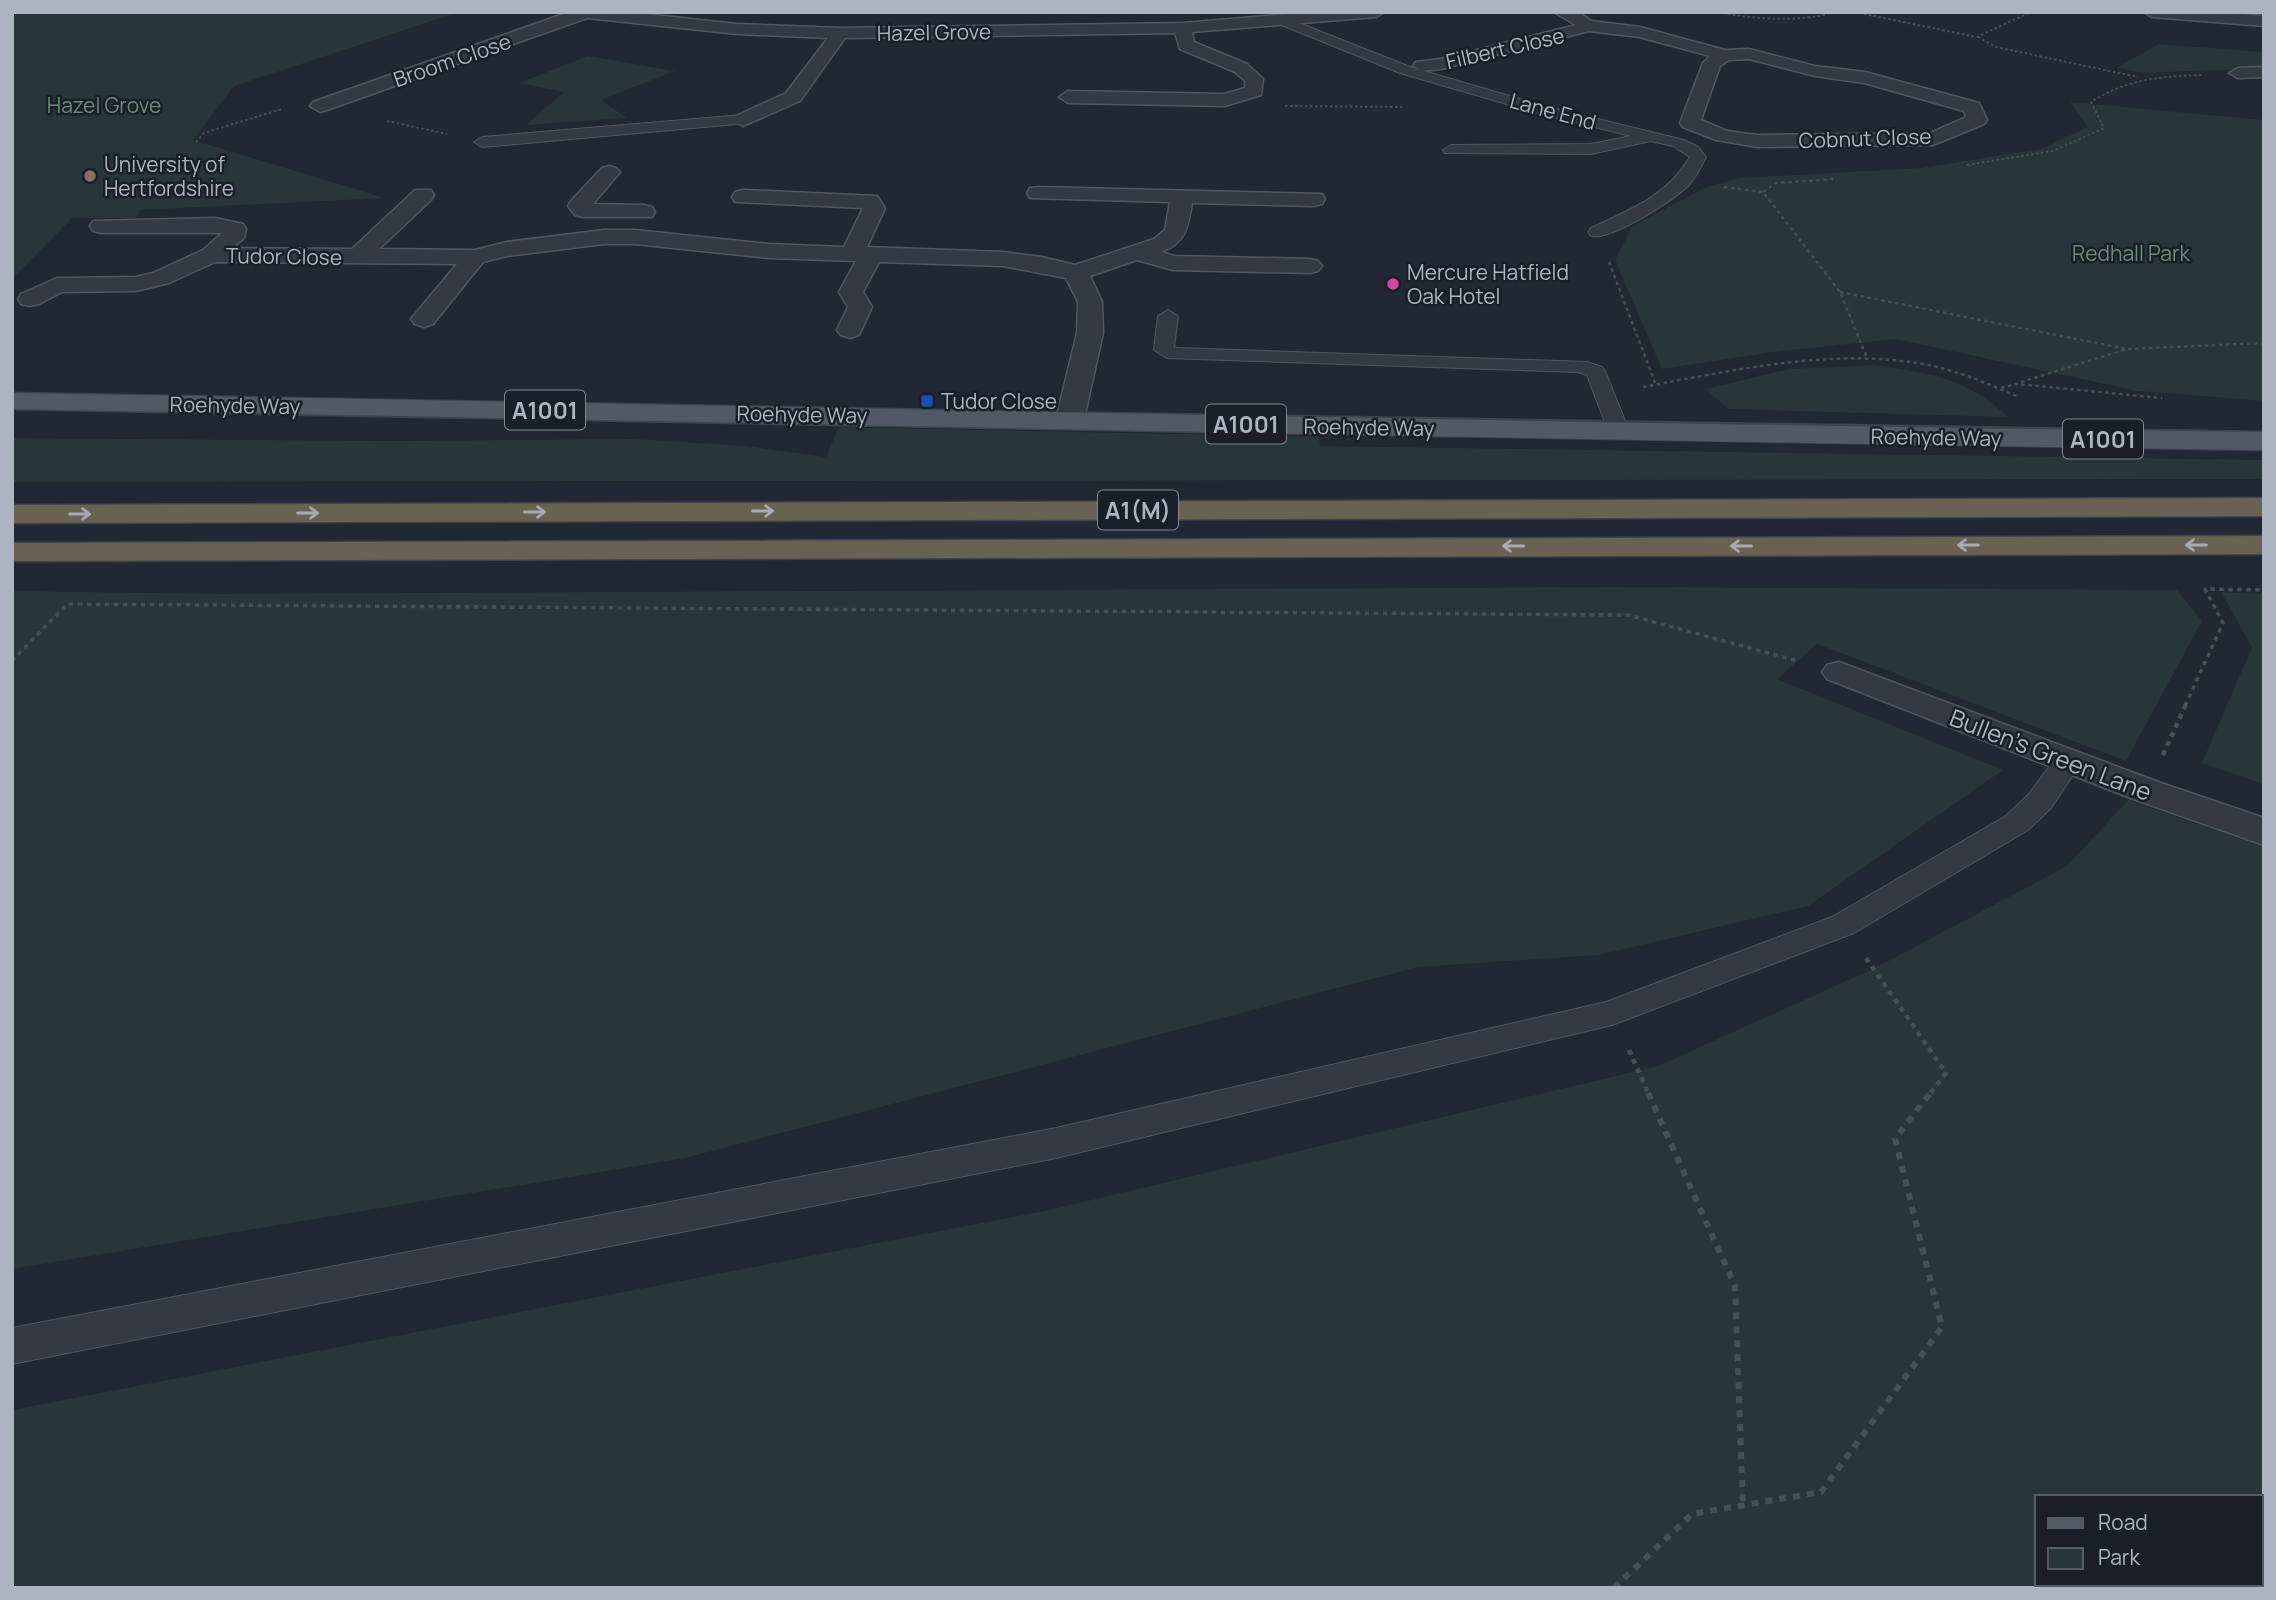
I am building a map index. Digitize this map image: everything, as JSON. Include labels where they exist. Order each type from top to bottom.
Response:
[{"type":"highway","name":"A1(M)","points":[[12,514],[2264,507]]},
{"type":"highway","name":"A1(M)","points":[[12,552],[2264,545]]},
{"type":"main road","name":"Roehyde Way","points":[[12,401],[1070,419],[1619,433],[2264,441]]},
{"type":"street","points":[[981,31],[988,12]]},
{"type":"street","name":"Hazel Grove","points":[[580,13],[737,29],[839,33],[1184,28],[1262,17],[1284,21],[1376,12]]},
{"type":"street","name":"Filbert Close","points":[[1562,12],[1579,18],[1586,26]]},
{"type":"street","points":[[2152,12],[2264,21]]},
{"type":"street","name":"Broom Close","points":[[320,106],[580,13]]},
{"type":"street","name":"Filbert Close","points":[[1422,66],[1531,42],[1580,30],[1586,26],[1640,32],[1725,55]]},
{"type":"street","points":[[1069,97],[1225,100],[1254,90],[1254,79],[1241,68],[1186,45],[1184,28]]},
{"type":"street","points":[[743,120],[793,97],[839,33]]},
{"type":"street","name":"Cobnut Close","points":[[1749,54],[1815,71],[1865,78],[1972,107],[1977,120],[1933,139],[1757,141],[1723,136],[1690,123],[1712,63],[1725,55],[1749,54]]},
{"type":"street","points":[[2238,73],[2264,72]]},
{"type":"street","points":[[609,172],[579,206],[591,212],[636,211],[651,214],[635,237]]},
{"type":"street","points":[[1038,193],[1314,199]]},
{"type":"street","name":"Tudor Close","points":[[356,257],[423,195]]},
{"type":"street","points":[[1070,419],[1090,333],[1090,302],[1076,273],[1162,244],[1176,233],[1182,196]]},
{"type":"street","points":[[743,197],[869,201],[874,208],[851,292],[860,307],[850,330]]},
{"type":"street","name":"Tudor Close","points":[[30,299],[57,285],[126,285],[161,278],[211,255],[236,233],[235,229],[215,225],[101,226]]},
{"type":"street","name":"Tudor Close","points":[[211,255],[475,257],[604,237],[635,237],[769,251],[1003,259],[1042,264],[1076,273]]},
{"type":"street","points":[[1138,253],[1173,263],[1310,266]]},
{"type":"street","points":[[424,319],[475,257]]},
{"type":"street","name":"Bullen's Green Lane","points":[[1839,672],[2147,791],[2264,832]]},
{"type":"lane","name":"Lane End","points":[[1284,21],[1405,70],[1539,109],[1678,143],[1692,150],[1698,157],[1684,181]]},
{"type":"lane","points":[[482,142],[743,120]]},
{"type":"lane","points":[[1451,150],[1591,149],[1631,142],[1651,135]]},
{"type":"lane","points":[[1597,232],[1652,205],[1684,181]]},
{"type":"lane","points":[[1168,317],[1164,350],[1174,354],[1580,366],[1595,370],[1619,433]]},
{"type":"lane","points":[[12,1346],[1056,1143],[1612,1013],[1843,925],[2017,823],[2040,801],[2068,761]]},
{"type":"path","points":[[1718,12],[1817,19],[1833,12]]},
{"type":"path","points":[[1854,12],[1977,37],[1996,47],[2140,78],[2238,73]]},
{"type":"path","points":[[1977,37],[2031,12]]},
{"type":"path","points":[[2091,102],[2107,91],[2140,78]]},
{"type":"path","points":[[1225,100],[1268,105],[1417,107]]},
{"type":"path","points":[[197,142],[204,133],[276,109],[320,106],[482,142]]},
{"type":"path","points":[[1684,181],[1763,192],[1840,292],[1867,358]]},
{"type":"path","points":[[1597,232],[1657,385],[1784,362],[1867,358],[1924,364],[1959,373],[2019,397]]},
{"type":"path","points":[[1840,292],[2127,349],[2264,343]]},
{"type":"path","points":[[1999,389],[2127,349]]},
{"type":"path","points":[[2017,384],[2168,399]]},
{"type":"path","points":[[2147,791],[2223,623],[2205,589],[2264,590]]},
{"type":"path","points":[[12,661],[67,604],[1628,615],[1839,672]]},
{"type":"path","points":[[1614,1588],[1692,1514],[1821,1492],[1942,1327],[1895,1139],[1946,1073],[1843,925]]},
{"type":"path","points":[[1612,1013],[1735,1286],[1743,1506]]},
{"type":"green space","name":"Hazel Grove","points":[[12,12],[459,12],[234,86],[193,140],[385,198],[141,210],[135,218],[72,218],[12,279]]},
{"type":"green space","points":[[2159,44],[2264,52],[2264,68],[2144,73],[2116,68]]},
{"type":"green space","points":[[588,56],[675,71],[601,100],[627,118],[526,125],[564,92],[519,83]]},
{"type":"green space","name":"Redhall Park","points":[[2070,102],[2264,120],[2264,401],[2137,391],[1896,339],[1773,352],[1662,369],[1615,260],[1632,227],[1706,187],[1740,178],[1921,168],[2041,149],[2088,127]]},
{"type":"green space","points":[[1874,365],[1929,374],[1961,385],[1977,393],[2008,417],[1729,409],[1705,389],[1790,369]]},
{"type":"green space","points":[[839,427],[1319,437],[1320,446],[2264,460],[2264,479],[12,482],[12,438],[393,441],[635,439],[746,446],[826,457]]},
{"type":"green space","points":[[1615,587],[2177,590],[2202,621],[2126,761],[1817,644],[1777,679],[2003,770],[1808,906],[1599,955],[1418,967],[685,1158],[12,1269],[12,591],[225,594]]},
{"type":"green space","points":[[2221,592],[2264,594],[2264,784],[2202,763],[2252,647]]},
{"type":"green space","points":[[2128,800],[2264,847],[2264,1588],[12,1588],[12,1410],[1049,1210],[1658,1066],[1877,967],[2067,866]]},
{"type":"place","name":"University of Hertfordshire","points":[[90,176]]},
{"type":"place","name":"Mercure Hatfield Oak Hotel","points":[[1393,284]]},
{"type":"place","name":"Tudor Close","points":[[927,401]]}]
